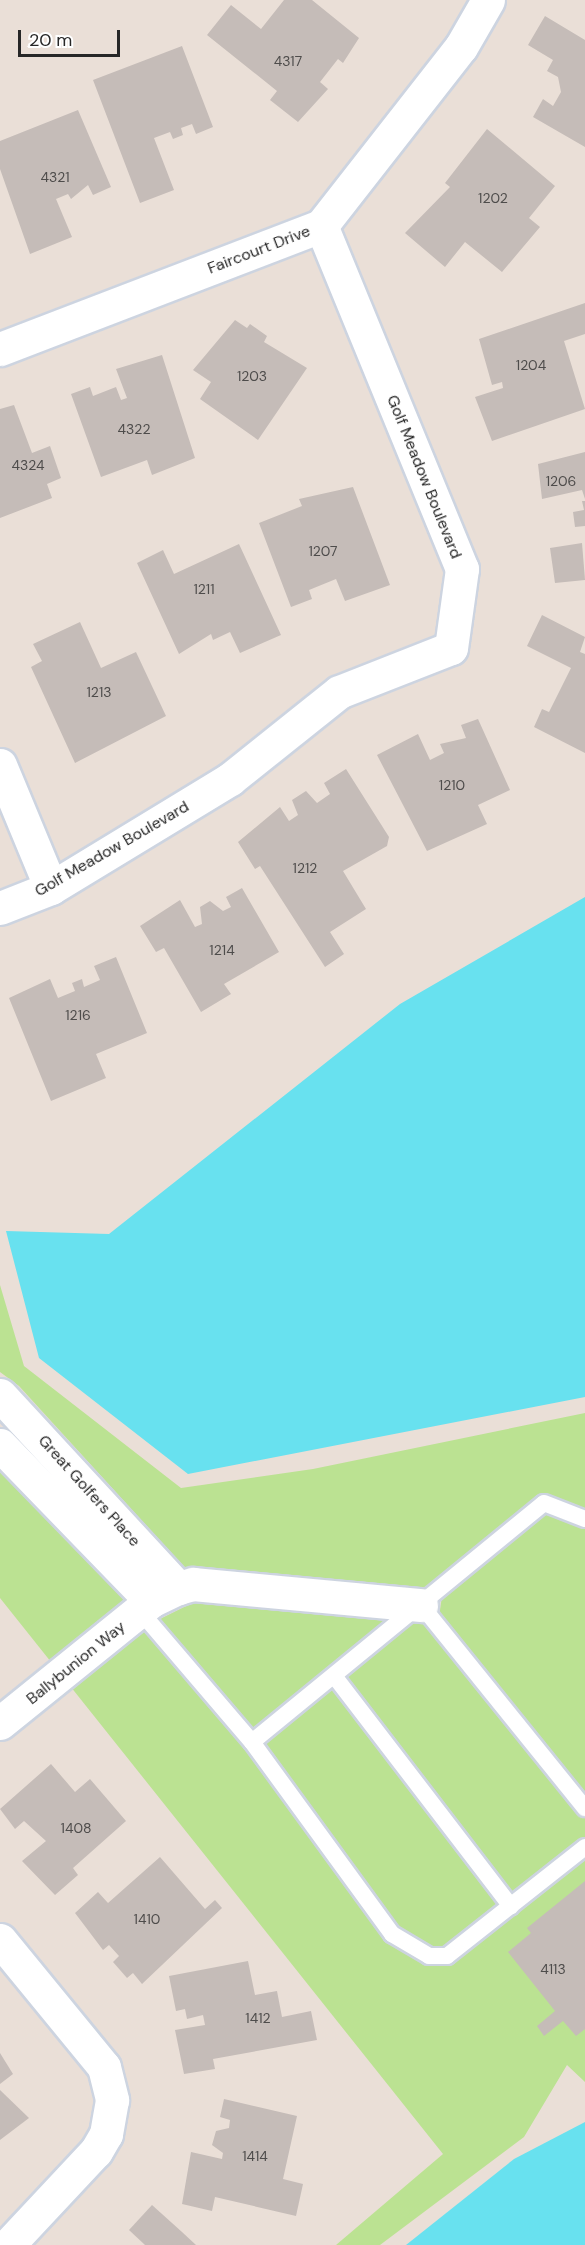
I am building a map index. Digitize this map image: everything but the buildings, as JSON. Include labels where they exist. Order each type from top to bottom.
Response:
[{"type":"street","name":"Faircourt Drive","points":[[0,349],[321,226],[460,47],[488,0]]},
{"type":"street","name":"Golf Meadow Boulevard","points":[[0,908],[51,888],[230,779],[339,692],[451,648],[462,569],[321,226]]},
{"type":"street","points":[[0,765],[51,888]]},
{"type":"street","name":"Great Golfers Place","points":[[0,1395],[156,1600]]},
{"type":"street","name":"Great Golfers Place","points":[[0,1445],[156,1600]]},
{"type":"street","points":[[156,1600],[193,1584],[421,1605]]},
{"type":"street","name":"Ballybunion Way","points":[[0,1723],[156,1600]]},
{"type":"street","points":[[0,1940],[104,2067],[112,2100],[106,2134],[96,2151],[8,2245]]},
{"type":"lane","points":[[252,1742],[335,1677],[544,1503],[585,1520]]},
{"type":"lane","points":[[156,1600],[252,1742],[392,1934],[429,1956],[447,1956],[585,1847]]},
{"type":"lane","points":[[421,1605],[585,1808]]},
{"type":"lane","points":[[335,1677],[511,1906]]},
{"type":"green space","points":[[0,1285],[24,1366],[181,1488],[313,1469],[585,1413],[585,2082],[567,2065],[524,2137],[380,2245],[336,2245],[443,2154],[0,1598],[0,1469],[148,1625],[194,1602],[438,1624],[443,1589],[185,1568],[19,1386],[0,1372]]},
{"type":"water","points":[[585,897],[585,1397],[188,1474],[39,1358],[6,1231],[109,1234],[400,1004]]},
{"type":"water","points":[[585,2122],[585,2245],[406,2245],[514,2159]]}]
